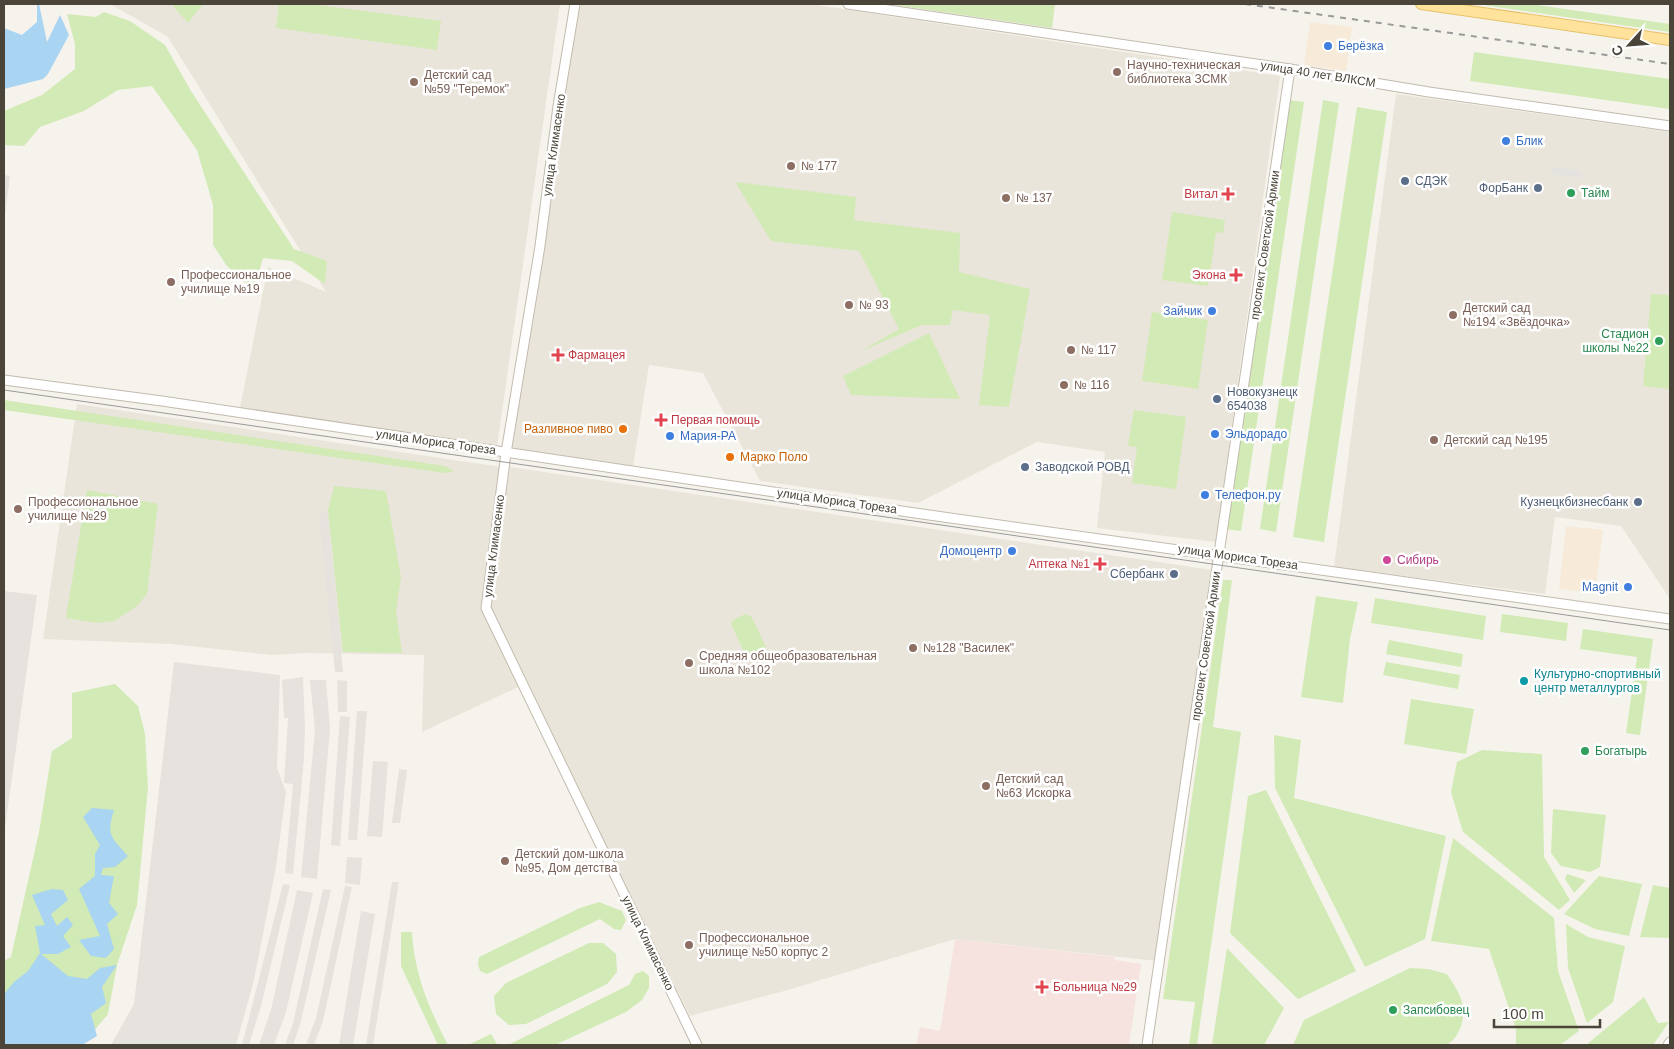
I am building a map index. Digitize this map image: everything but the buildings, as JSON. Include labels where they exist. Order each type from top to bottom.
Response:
[{"type":"main road","points":[[1421,4],[1670,40]]},
{"type":"street","name":"улица Климасенко","points":[[575,4],[558,106],[538,256],[506,453],[486,608],[697,1045]]},
{"type":"street","name":"улица 40 лет ВЛКСМ","points":[[848,4],[1290,69],[1429,92],[1670,126]]},
{"type":"street","name":"проспект Советской Армии","points":[[1147,1045],[1290,69]]},
{"type":"street","name":"улица Мориса Тореза","points":[[4,380],[1670,619]]},
{"type":"shaded area","points":[[110,4],[560,4],[497,447],[240,408],[268,267],[326,292],[168,37]]},
{"type":"shaded area","points":[[579,4],[810,4],[1280,76],[1216,542],[1097,528],[1105,452],[1037,442],[918,503],[760,481],[703,373],[649,365],[633,466],[512,449]]},
{"type":"shaded area","name":"Берёзка","points":[[1310,22],[1352,27],[1346,71],[1304,65]]},
{"type":"shaded area","points":[[1396,94],[1670,132],[1670,599],[1621,526],[1555,517],[1545,594],[1334,567]]},
{"type":"shaded area","points":[[1552,167],[1581,171],[1581,178],[1551,174]]},
{"type":"shaded area","points":[[4,175],[10,176],[4,223]]},
{"type":"shaded area","points":[[77,404],[501,467],[482,609],[520,686],[422,732],[424,655],[308,653],[271,655],[171,644],[43,639]]},
{"type":"shaded area","points":[[510,467],[1213,570],[1157,961],[955,939],[788,990],[690,1016],[489,608]]},
{"type":"shaded area","points":[[319,512],[327,512],[343,672],[335,672]]},
{"type":"shaded area","points":[[1566,526],[1603,530],[1595,593],[1559,589]]},
{"type":"shaded area","points":[[4,591],[37,595],[4,836]]},
{"type":"shaded area","points":[[174,662],[280,675],[277,768],[286,792],[276,867],[254,980],[236,1045],[111,1045],[134,1004]]},
{"type":"shaded area","points":[[303,677],[304,759],[293,874],[285,873],[293,784],[284,783],[288,718],[284,718],[282,680]]},
{"type":"shaded area","points":[[310,680],[326,680],[330,729],[317,879],[301,877],[315,730]]},
{"type":"shaded area","points":[[337,680],[347,681],[347,712],[338,712]]},
{"type":"shaded area","points":[[357,711],[367,711],[357,840],[348,840]]},
{"type":"shaded area","points":[[340,716],[350,717],[340,846],[331,845]]},
{"type":"shaded area","points":[[373,761],[388,762],[382,837],[367,836]]},
{"type":"shaded area","points":[[399,769],[407,770],[400,823],[392,823]]},
{"type":"shaded area","points":[[347,857],[362,858],[360,885],[345,883]]},
{"type":"shaded area","points":[[392,882],[399,882],[373,1045],[366,1045]]},
{"type":"shaded area","points":[[283,884],[290,885],[261,1006],[249,1045],[242,1045]]},
{"type":"shaded area","points":[[345,886],[352,887],[323,1021],[314,1045],[306,1045],[316,1018]]},
{"type":"shaded area","points":[[323,889],[331,890],[300,1025],[293,1045],[285,1045],[293,1023]]},
{"type":"shaded area","points":[[297,890],[313,893],[286,1012],[274,1045],[259,1045],[271,1010]]},
{"type":"shaded area","points":[[361,911],[375,914],[353,1045],[339,1045]]},
{"type":"shaded area","name":"Больница №29","points":[[955,939],[1114,957],[1115,960],[1141,964],[1129,1045],[916,1045],[920,1027],[940,1031]]},
{"type":"green space","points":[[174,4],[203,4],[188,23],[173,6]]},
{"type":"green space","points":[[279,4],[310,4],[441,21],[437,50],[276,28]]},
{"type":"green space","points":[[888,4],[1055,4],[1052,28]]},
{"type":"green space","points":[[1476,4],[1530,4],[1670,24],[1670,32]]},
{"type":"green space","points":[[104,12],[130,21],[165,45],[191,91],[294,249],[327,261],[325,284],[292,261],[263,258],[254,290],[227,266],[213,245],[213,205],[197,150],[152,86],[118,90],[84,111],[40,127],[24,146],[4,145],[4,111],[42,95],[75,69],[75,44],[67,14],[96,17]]},
{"type":"green space","points":[[1474,52],[1670,79],[1670,109],[1470,81]]},
{"type":"green space","points":[[1288,100],[1304,102],[1241,531],[1225,529]]},
{"type":"green space","points":[[1323,100],[1339,103],[1276,532],[1260,529]]},
{"type":"green space","points":[[1357,107],[1387,112],[1324,542],[1293,537]]},
{"type":"green space","points":[[735,182],[856,197],[854,220],[960,233],[959,272],[1030,289],[1009,407],[979,405],[990,315],[953,310],[950,325],[922,325],[861,351],[899,329],[859,251],[771,241]]},
{"type":"green space","points":[[1172,212],[1225,220],[1223,233],[1216,232],[1208,286],[1162,280]]},
{"type":"green space","name":"Стадион школы №22","points":[[1651,294],[1670,295],[1670,389],[1643,386]]},
{"type":"green space","points":[[1152,312],[1208,320],[1198,389],[1142,381]]},
{"type":"green space","points":[[929,333],[960,399],[851,395],[843,376]]},
{"type":"green space","points":[[4,400],[445,466],[454,471],[445,473],[4,410]]},
{"type":"green space","points":[[1134,410],[1186,417],[1176,489],[1132,483],[1137,447],[1128,446]]},
{"type":"green space","points":[[334,486],[386,491],[401,577],[396,611],[402,653],[343,652],[328,510]]},
{"type":"green space","points":[[87,490],[158,504],[147,594],[136,607],[114,621],[97,623],[66,618]]},
{"type":"green space","points":[[1223,580],[1232,580],[1213,727],[1241,732],[1197,1045],[1189,1045],[1195,1002],[1163,999]]},
{"type":"green space","points":[[1316,596],[1358,602],[1350,639],[1343,703],[1301,697]]},
{"type":"green space","points":[[1375,598],[1486,616],[1483,640],[1371,623]]},
{"type":"green space","points":[[745,614],[751,616],[766,647],[763,653],[751,658],[746,656],[731,624],[733,620]]},
{"type":"green space","points":[[1502,614],[1568,623],[1566,641],[1500,632]]},
{"type":"green space","points":[[1583,629],[1653,639],[1640,735],[1626,733],[1637,657],[1580,649]]},
{"type":"green space","points":[[1389,640],[1463,654],[1461,667],[1386,654]]},
{"type":"green space","points":[[1386,662],[1460,675],[1458,689],[1383,675]]},
{"type":"green space","points":[[115,684],[138,706],[145,734],[148,787],[137,905],[117,965],[108,1014],[82,1045],[4,1045],[4,961],[11,957],[39,832],[52,751],[72,738],[72,693]]},
{"type":"green space","points":[[1411,699],[1474,709],[1466,754],[1404,744]]},
{"type":"green space","points":[[1274,735],[1301,740],[1294,798],[1446,836],[1425,939],[1365,967],[1275,788]]},
{"type":"green space","points":[[1482,750],[1542,754],[1544,857],[1570,900],[1559,910],[1463,832],[1451,792],[1457,762]]},
{"type":"green space","points":[[1266,790],[1356,971],[1298,999],[1230,933],[1248,796]]},
{"type":"green space","points":[[1553,809],[1606,815],[1600,867],[1590,872],[1561,866],[1551,853]]},
{"type":"green space","points":[[1453,838],[1554,918],[1558,971],[1579,1031],[1560,1045],[1516,1045],[1516,1029],[1489,949],[1431,941]]},
{"type":"green space","points":[[1567,874],[1586,880],[1574,893],[1565,879]]},
{"type":"green space","points":[[1599,876],[1642,884],[1629,936],[1595,929],[1564,914]]},
{"type":"green space","points":[[1653,885],[1670,888],[1670,938],[1640,937]]},
{"type":"green space","points":[[599,902],[622,911],[626,920],[621,930],[614,929],[600,919],[487,974],[480,971],[479,957],[580,908]]},
{"type":"green space","points":[[1566,924],[1588,937],[1625,946],[1613,1002],[1587,1023],[1568,968]]},
{"type":"green space","points":[[401,932],[412,932],[419,976],[435,1018],[448,1045],[438,1045],[401,966]]},
{"type":"green space","points":[[589,943],[603,943],[616,954],[617,972],[607,984],[526,1024],[509,1025],[496,1014],[494,996],[506,983]]},
{"type":"green space","points":[[1227,948],[1284,1008],[1264,1045],[1212,1045]]},
{"type":"green space","name":"Запсибовец","points":[[1410,968],[1428,969],[1447,974],[1457,989],[1463,1005],[1463,1018],[1456,1037],[1451,1042],[1446,1045],[1293,1045],[1304,1020]]},
{"type":"green space","points":[[643,971],[649,976],[649,988],[642,1000],[626,1012],[555,1045],[508,1045],[629,985],[635,974]]},
{"type":"green space","points":[[1644,997],[1658,1023],[1669,1022],[1653,1045],[1586,1045]]},
{"type":"green space","points":[[491,1034],[497,1044],[468,1045]]},
{"type":"water","points":[[37,4],[39,4],[47,42],[60,15],[69,35],[48,74],[43,79],[4,89],[4,28],[22,35],[37,22]]},
{"type":"water","points":[[92,808],[114,810],[110,831],[114,840],[128,856],[115,867],[103,868],[101,875],[114,876],[109,903],[118,914],[107,924],[114,949],[106,958],[91,956],[79,940],[100,936],[79,889],[95,876],[95,854],[100,845],[83,817]]},
{"type":"water","points":[[52,889],[63,890],[68,900],[51,914],[57,926],[67,917],[73,925],[63,936],[71,947],[58,954],[41,954],[68,976],[87,979],[100,968],[117,965],[102,987],[106,1003],[91,1014],[97,1036],[82,1045],[4,1045],[4,994],[14,982],[28,971],[40,953],[35,926],[45,925],[32,895]]},
{"type":"tram line","points":[[4,390],[1670,630]]},
{"type":"railway","points":[[1245,4],[1670,64]]},
{"type":"place","name":"Берёзка","points":[[1328,46]]},
{"type":"place","name":"Научно-техническая библиотека ЗСМК","points":[[1117,72]]},
{"type":"place","name":"Детский сад №59 \"Теремок\"","points":[[414,82]]},
{"type":"place","name":"Блик","points":[[1506,141]]},
{"type":"place","name":"№ 177","points":[[791,166]]},
{"type":"place","name":"СДЭК","points":[[1405,181]]},
{"type":"place","name":"ФорБанк","points":[[1538,188]]},
{"type":"place","name":"Тайм","points":[[1571,193]]},
{"type":"place","name":"Витал","points":[[1228,194]]},
{"type":"place","name":"№ 137","points":[[1006,198]]},
{"type":"place","name":"Экона","points":[[1236,275]]},
{"type":"place","name":"Профессиональное училище №19","points":[[171,282]]},
{"type":"place","name":"№ 93","points":[[849,305]]},
{"type":"place","name":"Зайчик","points":[[1212,311]]},
{"type":"place","name":"Детский сад №194 «Звёздочка»","points":[[1453,315]]},
{"type":"place","name":"Стадион школы №22","points":[[1659,341]]},
{"type":"place","name":"№ 117","points":[[1071,350]]},
{"type":"place","name":"Фармацея","points":[[558,355]]},
{"type":"place","name":"№ 116","points":[[1064,385]]},
{"type":"place","name":"Новокузнецк 654038","points":[[1217,399]]},
{"type":"place","name":"Первая помощь","points":[[661,420]]},
{"type":"place","name":"Разливное пиво","points":[[623,429]]},
{"type":"place","name":"Эльдорадо","points":[[1215,434]]},
{"type":"place","name":"Мария-РА","points":[[670,436]]},
{"type":"place","name":"Детский сад №195","points":[[1434,440]]},
{"type":"place","name":"Марко Поло","points":[[730,457]]},
{"type":"place","name":"Заводской РОВД","points":[[1025,467]]},
{"type":"place","name":"Телефон.ру","points":[[1205,495]]},
{"type":"place","name":"Кузнецкбизнесбанк","points":[[1638,502]]},
{"type":"place","name":"Профессиональное училище №29","points":[[18,509]]},
{"type":"place","name":"Домоцентр","points":[[1012,551]]},
{"type":"place","name":"Сибирь","points":[[1387,560]]},
{"type":"place","name":"Аптека №1","points":[[1100,564]]},
{"type":"place","name":"Сбербанк","points":[[1174,574]]},
{"type":"place","name":"Magnit","points":[[1628,587]]},
{"type":"place","name":"№128 \"Василек\"","points":[[913,648]]},
{"type":"place","name":"Средняя общеобразовательная школа №102","points":[[689,663]]},
{"type":"place","name":"Культурно-спортивный центр металлургов","points":[[1524,681]]},
{"type":"place","name":"Богатырь","points":[[1585,751]]},
{"type":"place","name":"Детский сад №63 Искорка","points":[[986,786]]},
{"type":"place","name":"Детский дом-школа №95, Дом детства","points":[[505,861]]},
{"type":"place","name":"Профессиональное училище №50 корпус 2","points":[[689,945]]},
{"type":"place","name":"Больница №29","points":[[1042,987]]},
{"type":"place","name":"Запсибовец","points":[[1393,1010]]}]
